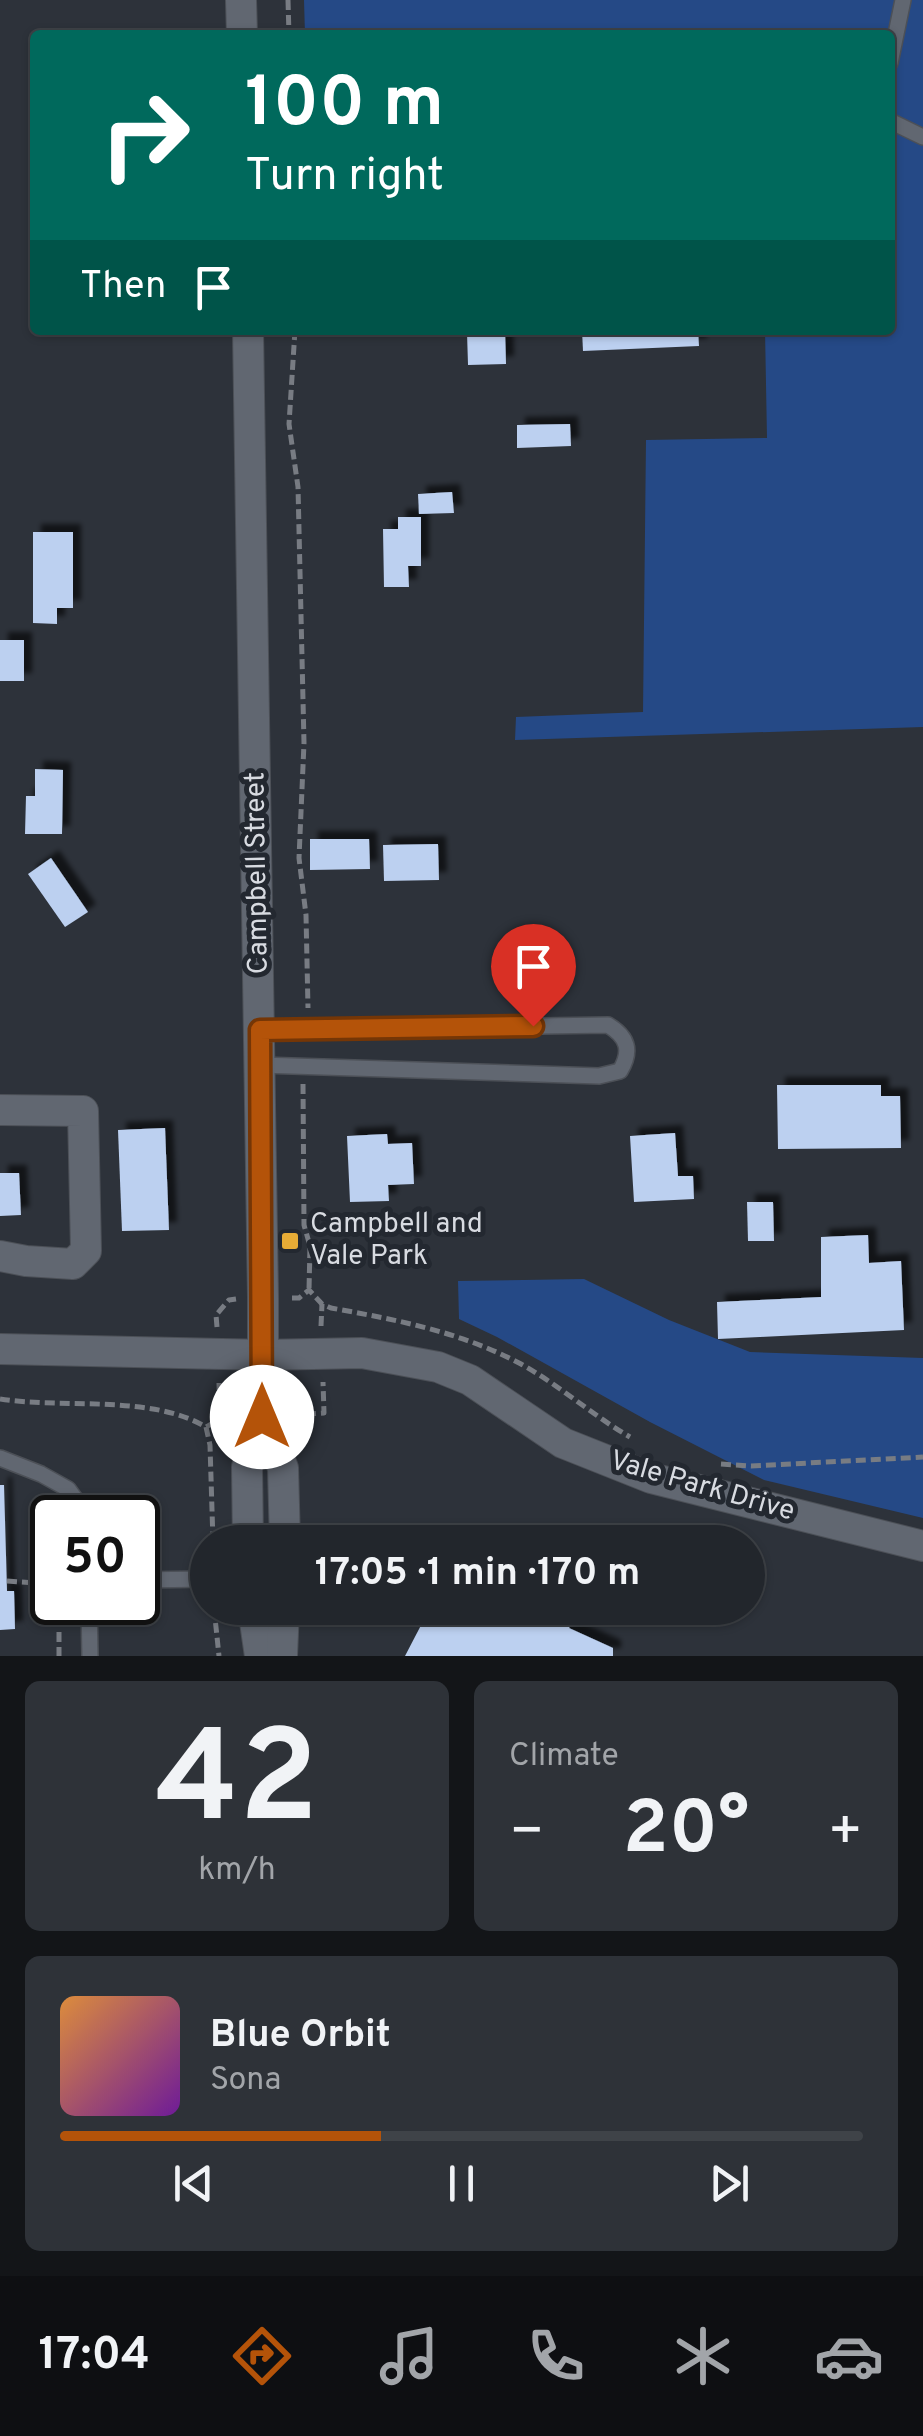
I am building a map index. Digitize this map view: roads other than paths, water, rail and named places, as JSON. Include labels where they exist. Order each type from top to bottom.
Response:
[{"type":"main road","points":[[241,0],[242,30]]},
{"type":"main road","name":"Campbell Street","points":[[248,335],[263,1354],[262,1417],[246,1468],[248,1525]]},
{"type":"main road","points":[[0,1110],[83,1110],[86,1251],[73,1264],[0,1256]]},
{"type":"main road","name":"Vale Park Drive","points":[[0,1349],[362,1353],[438,1367],[470,1380],[564,1444],[651,1478],[923,1546]]},
{"type":"main road","name":"Campbell Street","points":[[262,1417],[284,1468],[285,1525]]},
{"type":"main road","points":[[255,1625],[260,1656]]},
{"type":"main road","points":[[282,1656],[283,1625]]},
{"type":"lane","points":[[895,39],[903,0]]},
{"type":"lane","points":[[895,124],[923,138]]},
{"type":"lane","points":[[260,1030],[608,1025],[622,1032],[628,1046],[627,1059],[620,1071],[599,1076],[261,1065]]},
{"type":"lane","points":[[0,1458],[41,1474],[72,1495]]},
{"type":"lane","points":[[160,1580],[190,1579]]},
{"type":"lane","points":[[89,1625],[90,1656]]},
{"type":"place","name":"Campbell and Vale Park","points":[[290,1241]]}]
